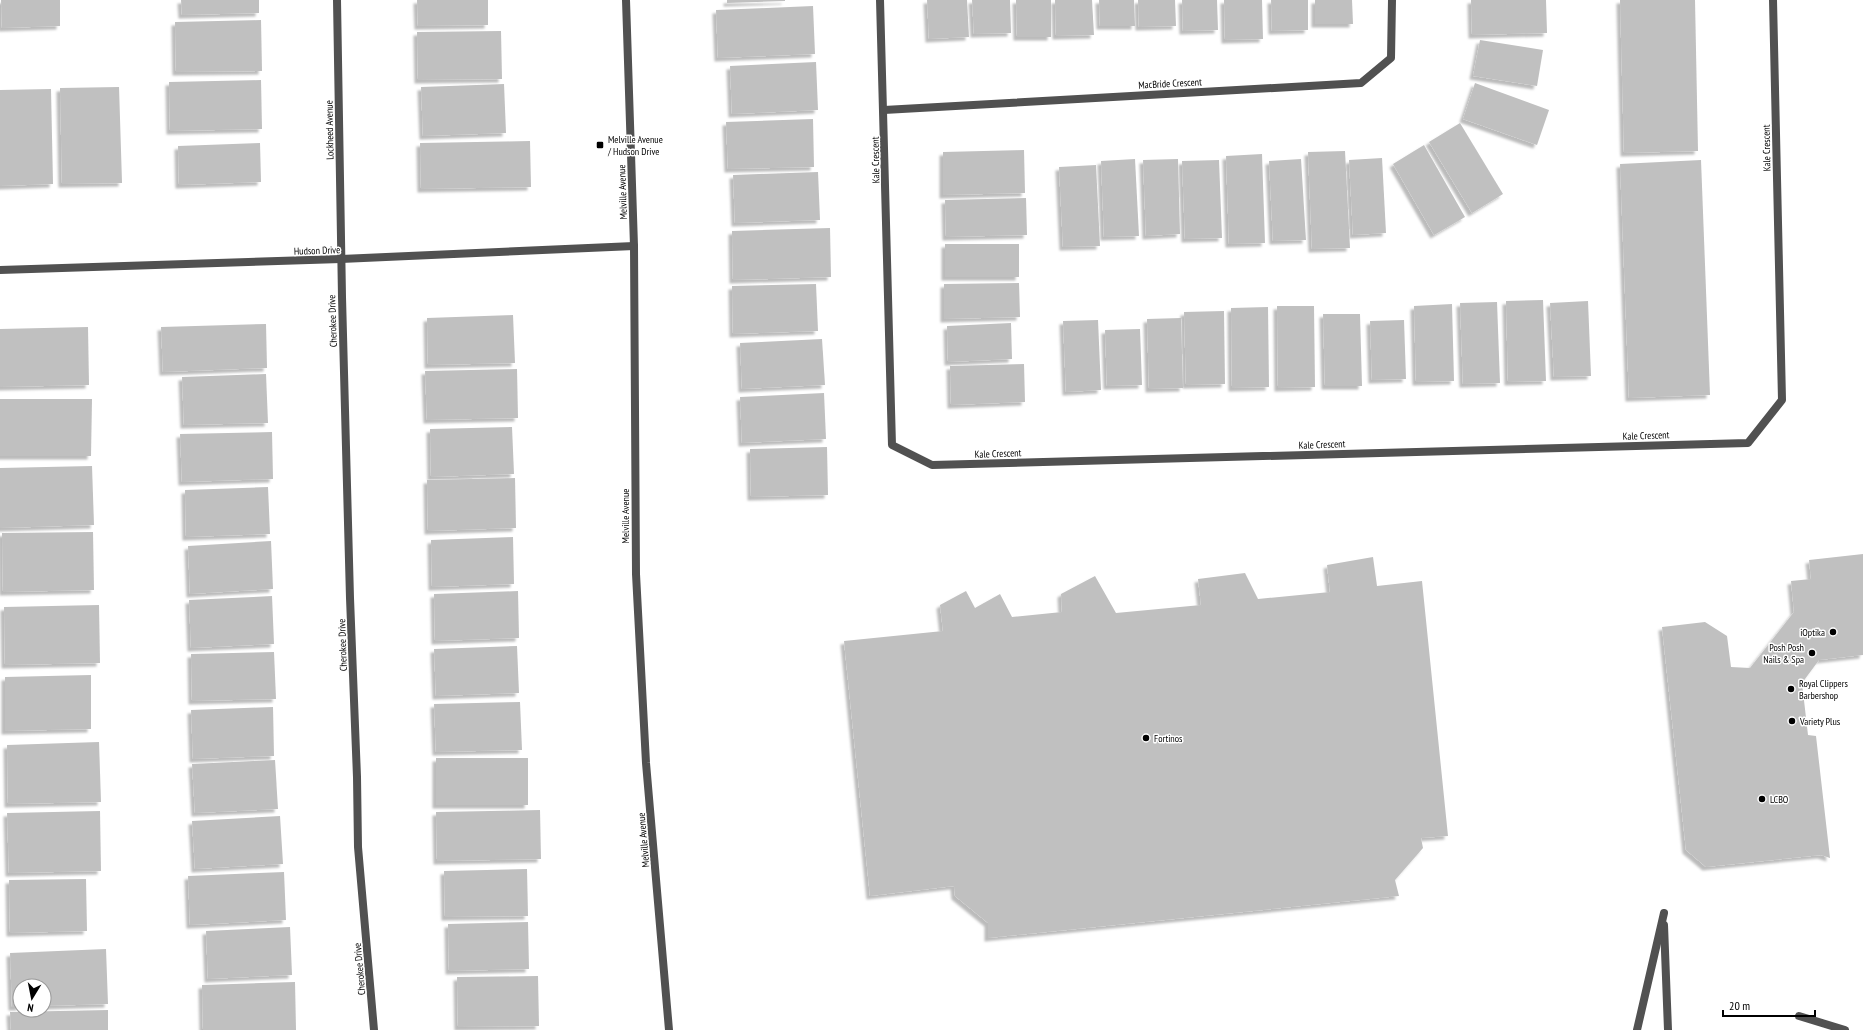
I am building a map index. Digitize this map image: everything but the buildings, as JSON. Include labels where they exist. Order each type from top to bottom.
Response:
[{"type":"street","name":"Lockheed Avenue","points":[[337,0],[341,259]]},
{"type":"street","name":"Melville Avenue","points":[[626,0],[634,246],[636,581],[646,763],[669,1030]]},
{"type":"street","name":"Kale Crescent","points":[[880,0],[892,445],[932,465],[1748,443],[1782,400],[1773,0]]},
{"type":"street","name":"MacBride Crescent","points":[[884,110],[1361,82],[1391,58],[1392,0]]},
{"type":"street","name":"Hudson Drive","points":[[0,270],[341,259],[634,246]]},
{"type":"street","name":"Cherokee Drive","points":[[341,259],[358,847],[374,1030]]},
{"type":"street","points":[[1637,1030],[1664,913],[1668,1030]]},
{"type":"street","points":[[1799,1016],[1846,1030]]},
{"type":"place","name":"Melville Avenue / Hudson Drive","points":[[600,145]]},
{"type":"place","name":"iOptika","points":[[1833,632]]},
{"type":"place","name":"Posh Posh Nails & Spa","points":[[1812,653]]},
{"type":"place","name":"Royal Clippers Barbershop","points":[[1791,689]]},
{"type":"place","name":"Variety Plus","points":[[1792,721]]},
{"type":"place","name":"Fortinos","points":[[1146,738]]},
{"type":"place","name":"LCBO","points":[[1762,799]]}]
